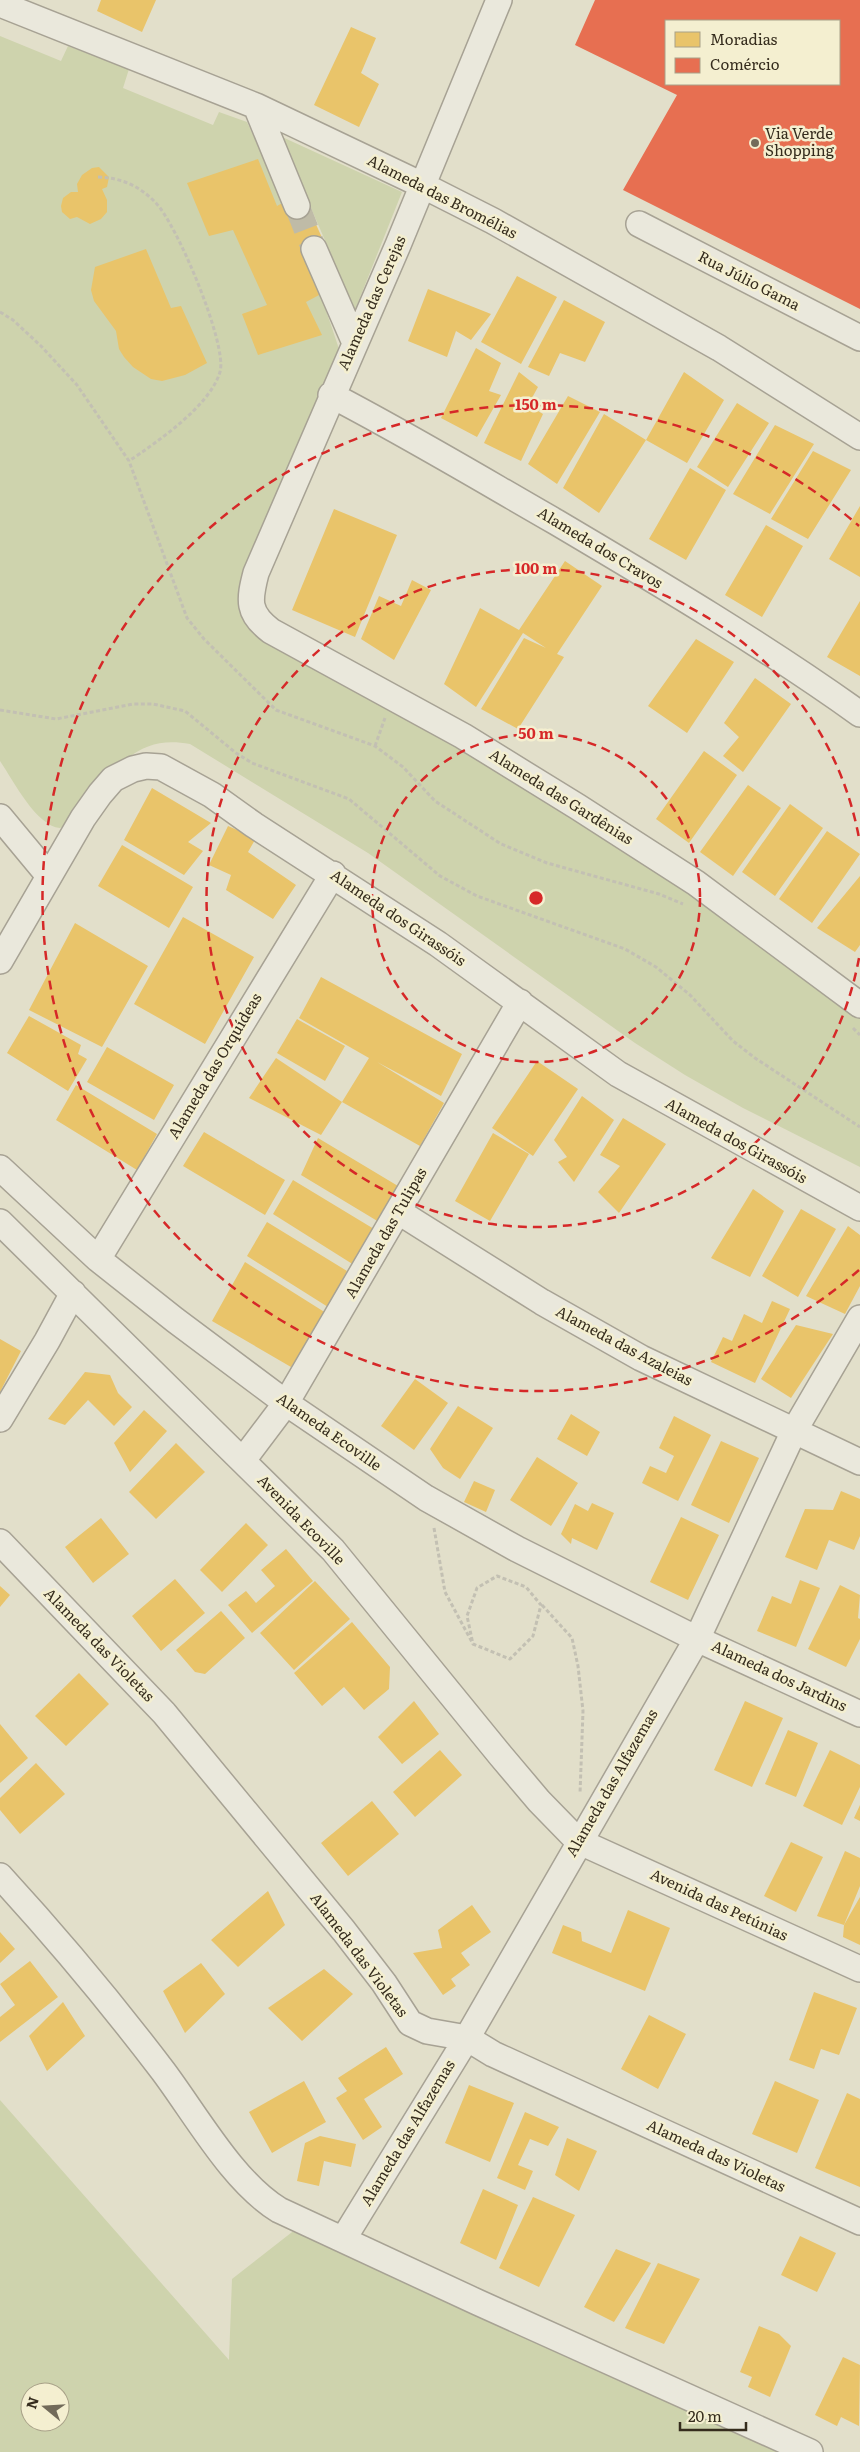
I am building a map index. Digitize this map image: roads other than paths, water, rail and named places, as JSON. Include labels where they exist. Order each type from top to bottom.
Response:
[{"type":"street","name":"Alameda das Cerejas","points":[[252,608],[250,595],[256,573],[499,0]]},
{"type":"street","name":"Alameda das Bromélias","points":[[0,4],[256,106],[494,221],[719,348],[860,438]]},
{"type":"street","points":[[256,106],[297,206]]},
{"type":"street","name":"Rua Júlio Gama","points":[[639,224],[860,338]]},
{"type":"street","points":[[314,249],[355,343]]},
{"type":"street","name":"Alameda dos Cravos","points":[[332,395],[406,434],[700,608],[815,682],[860,714]]},
{"type":"street","name":"Alameda das Gardênias","points":[[252,608],[257,618],[271,631],[463,736],[687,878],[853,1013]]},
{"type":"street","name":"Alameda dos Girassóis","points":[[0,961],[83,818],[113,779],[133,769],[146,766],[161,768],[178,775],[333,874],[520,1002],[618,1074],[860,1208]]},
{"type":"street","points":[[0,817],[49,876]]},
{"type":"street","name":"Alameda das Orquídeas","points":[[98,1258],[333,874]]},
{"type":"street","name":"Alameda das Tulipas","points":[[244,1460],[286,1403],[520,1002]]},
{"type":"street","name":"Alameda Ecoville","points":[[0,1168],[98,1258],[175,1320],[286,1403],[426,1498],[517,1549],[697,1639]]},
{"type":"street","name":"Alameda das Azaleias","points":[[399,1212],[542,1302],[641,1358],[860,1462]]},
{"type":"street","name":"Avenida Ecoville","points":[[0,1222],[244,1460],[333,1550],[514,1771],[578,1841]]},
{"type":"street","points":[[0,1419],[47,1341],[73,1293]]},
{"type":"street","name":"Alameda das Alfazemas","points":[[344,2238],[467,2038],[578,1841],[697,1639],[794,1431],[860,1318]]},
{"type":"street","name":"Alameda das Violetas","points":[[0,1542],[164,1713],[344,1931],[384,1983],[410,2023],[427,2031],[467,2038],[494,2054],[860,2222]]},
{"type":"street","name":"Alameda dos Jardins","points":[[697,1639],[860,1714]]},
{"type":"street","name":"Avenida das Petúnias","points":[[578,1841],[860,1969]]},
{"type":"street","points":[[0,1876],[35,1915],[162,2069],[249,2187],[263,2200],[279,2210],[344,2238],[477,2302],[810,2452]]},
{"type":"tunnel","points":[[297,206],[314,249]]},
{"type":"place","name":"Via Verde Shopping","points":[[755,143]]}]
